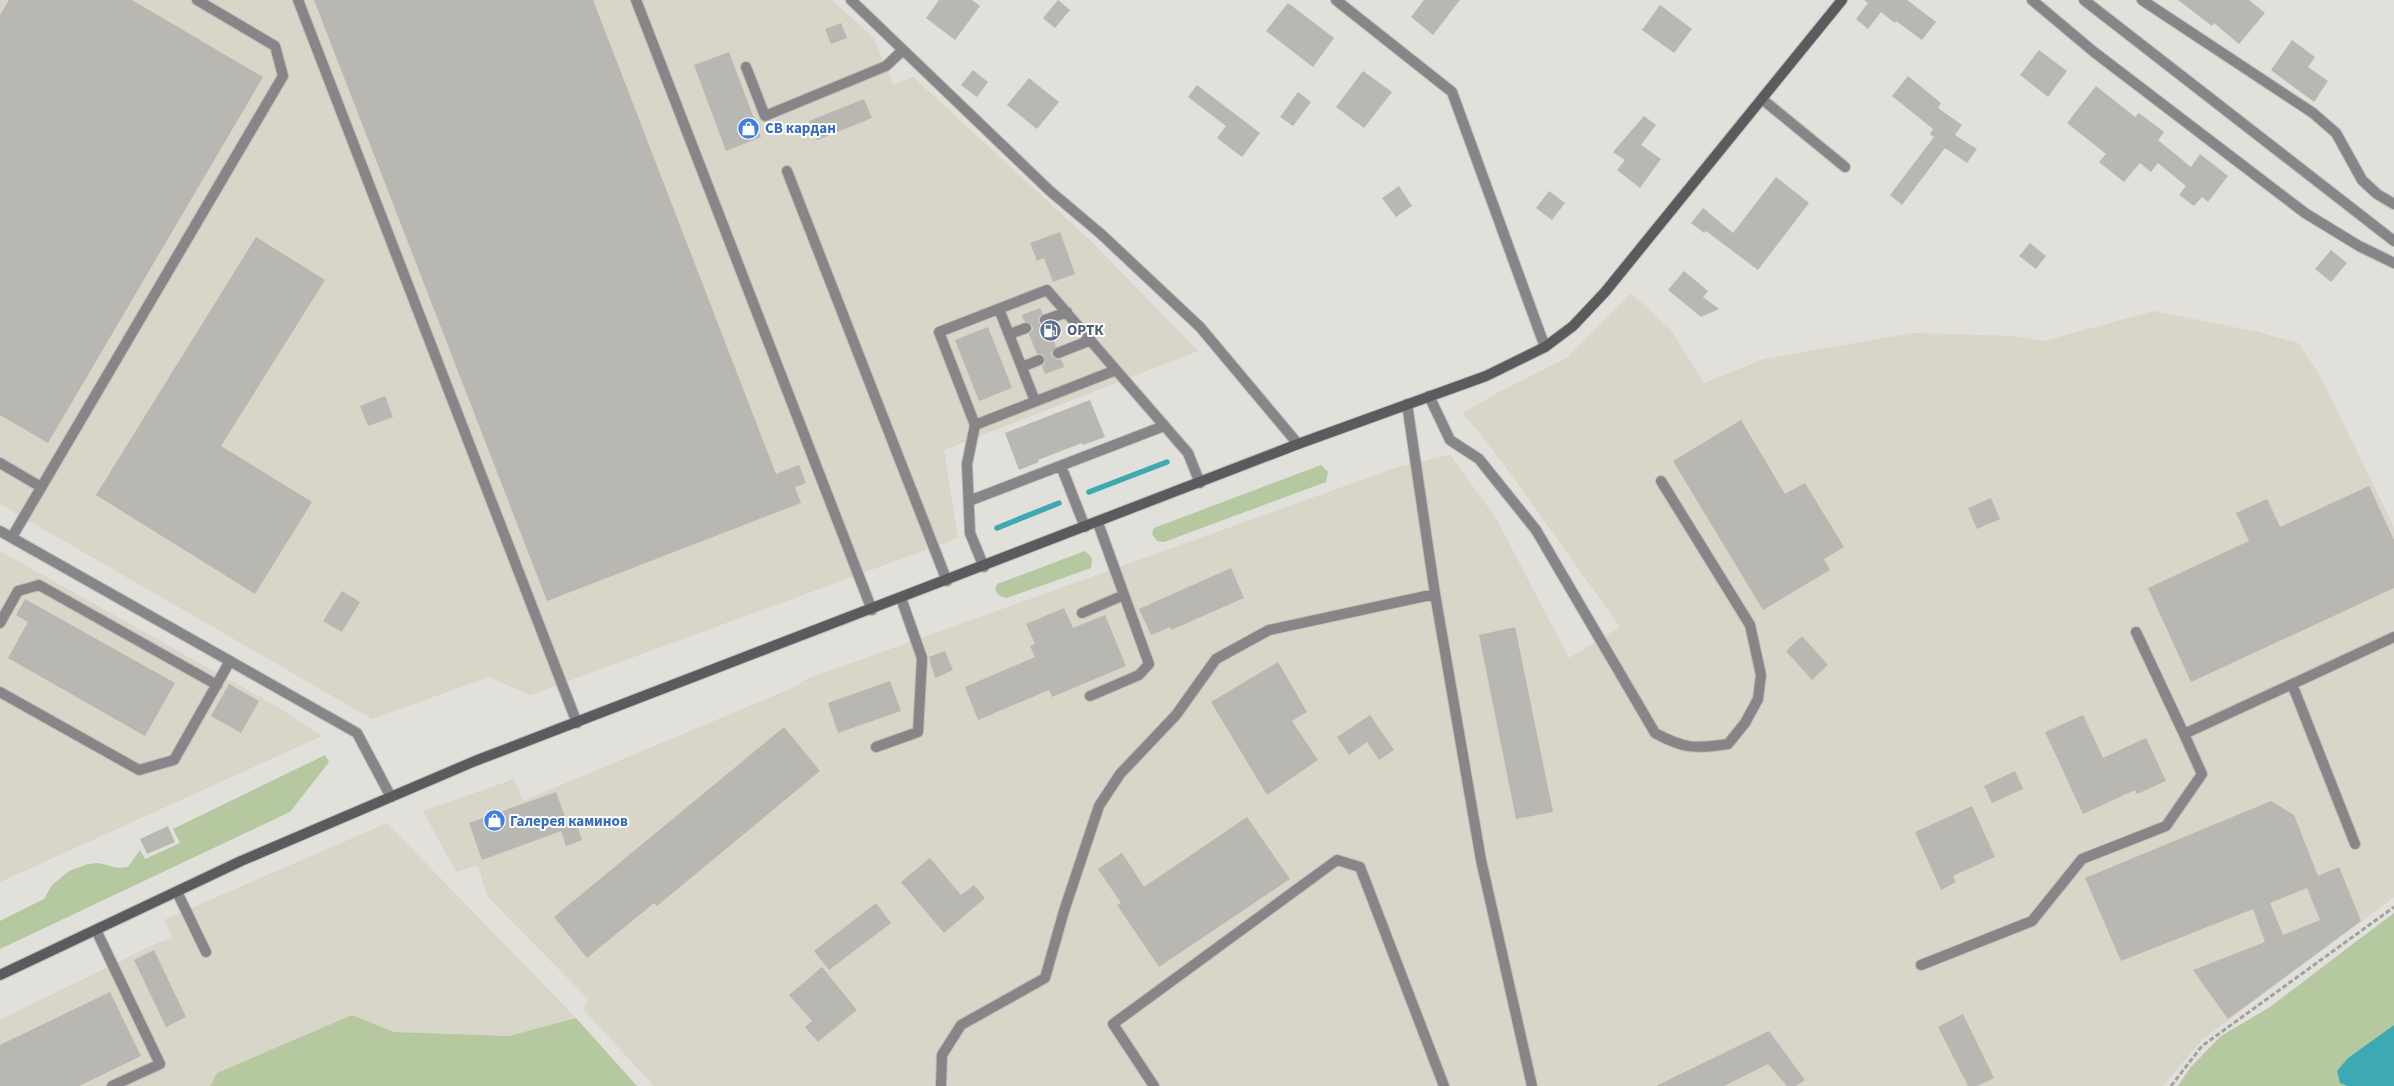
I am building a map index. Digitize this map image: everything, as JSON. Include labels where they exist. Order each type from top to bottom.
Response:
[{"type":"street","points":[[12,537],[283,76],[275,46],[197,0]]},
{"type":"street","points":[[298,0],[577,723]]},
{"type":"street","points":[[636,0],[872,610]]},
{"type":"street","points":[[851,0],[1050,191],[1101,234],[1200,327],[1298,444]]},
{"type":"street","points":[[1336,0],[1452,92],[1545,348]]},
{"type":"street","points":[[0,975],[241,861],[475,761],[984,567],[1298,444],[1486,376],[1545,348],[1573,326],[1605,292],[1842,0]]},
{"type":"street","points":[[2032,0],[2094,52],[2305,213],[2359,246],[2394,263]]},
{"type":"street","points":[[2084,0],[2394,241]]},
{"type":"street","points":[[2142,0],[2313,113],[2336,133],[2362,180],[2377,194],[2394,204]]},
{"type":"street","points":[[746,67],[765,116],[886,66],[903,50]]},
{"type":"street","points":[[1762,99],[1845,167]]},
{"type":"street","points":[[787,171],[947,581]]},
{"type":"street","points":[[984,567],[970,533],[967,464],[975,425],[939,332],[999,308],[1047,290],[1188,453],[1200,483]]},
{"type":"street","points":[[999,308],[1035,401]]},
{"type":"street","points":[[1046,320],[1067,312]]},
{"type":"street","points":[[1010,334],[1026,328]]},
{"type":"street","points":[[1058,353],[1091,340]]},
{"type":"street","points":[[1022,367],[1039,360]]},
{"type":"street","points":[[975,425],[1116,370]]},
{"type":"street","points":[[1429,396],[1450,440],[1479,459],[1536,530],[1655,733],[1674,743],[1700,748],[1728,744],[1745,723],[1758,699],[1761,675],[1750,625],[1661,481]]},
{"type":"street","points":[[1407,404],[1435,594],[1481,860],[1532,1086]]},
{"type":"street","points":[[969,501],[1164,426]]},
{"type":"street","points":[[0,463],[41,487]]},
{"type":"street","points":[[1061,466],[1085,527]]},
{"type":"street","points":[[1090,696],[1139,675],[1149,664],[1098,523]]},
{"type":"street","points":[[0,531],[357,733],[392,797]]},
{"type":"street","points":[[0,623],[18,591],[39,585],[217,685]]},
{"type":"street","points":[[941,1086],[942,1055],[961,1025],[1044,978],[1064,911],[1100,806],[1120,774],[1176,715],[1216,659],[1269,630],[1435,594]]},
{"type":"street","points":[[1082,613],[1124,595]]},
{"type":"street","points":[[876,747],[918,732],[922,658],[901,598]]},
{"type":"street","points":[[1921,965],[2032,921],[2082,859],[2166,826],[2202,774],[2136,632]]},
{"type":"street","points":[[2184,734],[2394,638]]},
{"type":"street","points":[[0,692],[139,770],[174,760],[230,661]]},
{"type":"street","points":[[2292,684],[2355,844]]},
{"type":"street","points":[[1154,1086],[1113,1024],[1336,860],[1360,867],[1444,1086]]},
{"type":"street","points":[[177,892],[206,952]]},
{"type":"street","points":[[96,930],[160,1064],[112,1086]]},
{"type":"path","points":[[2171,1086],[2202,1046],[2394,907]]},
{"type":"shaded area","points":[[0,0],[832,0],[874,38],[893,85],[913,77],[1093,243],[1198,351],[944,450],[958,538],[530,695],[489,677],[372,719],[0,504]]},
{"type":"shaded area","points":[[1631,293],[1671,330],[1704,383],[1764,359],[1913,333],[2014,336],[2044,341],[2154,311],[2258,332],[2298,343],[2320,376],[2394,527],[2394,897],[2202,1040],[2163,1086],[654,1086],[582,1008],[589,1000],[487,896],[478,865],[456,872],[423,811],[514,779],[523,801],[795,687],[804,680],[1398,467],[1450,455],[1496,518],[1569,658],[1620,627],[1503,463],[1463,413],[1497,393],[1568,357]]},
{"type":"shaded area","points":[[0,551],[276,706],[322,736],[0,882]]},
{"type":"shaded area","points":[[387,823],[576,1018],[509,1036],[394,1032],[352,1015],[217,1073],[210,1086],[0,1086],[0,1020],[155,944],[172,938],[164,920]]},
{"type":"green space","points":[[1321,465],[1328,472],[1326,482],[1164,542],[1157,541],[1152,534],[1154,528]]},
{"type":"green space","points":[[1085,551],[1092,558],[1091,568],[1007,598],[1000,596],[995,590],[997,584]]},
{"type":"green space","points":[[325,755],[329,762],[290,812],[0,949],[0,921],[44,899],[52,885],[69,871],[88,864],[98,863],[118,868],[128,867],[140,850],[145,859],[180,843],[173,829]]},
{"type":"green space","points":[[2394,913],[2394,1025],[2348,1058],[2340,1083],[2347,1086],[2178,1086],[2190,1068],[2221,1036],[2270,1007]]},
{"type":"green space","points":[[352,1015],[394,1032],[509,1036],[576,1018],[637,1086],[210,1086],[217,1073]]},
{"type":"water","points":[[2394,1025],[2394,1086],[2347,1086],[2340,1083],[2337,1071],[2348,1058]]},
{"type":"building","points":[[9,0],[132,0],[263,77],[48,443],[0,415],[0,15]]},
{"type":"building","points":[[314,0],[593,0],[776,474],[799,465],[806,483],[795,487],[801,503],[547,601]]},
{"type":"building","points":[[939,0],[972,0],[980,6],[955,40],[926,18]]},
{"type":"building","points":[[1058,0],[1070,10],[1055,28],[1043,18]]},
{"type":"building","points":[[1424,0],[1460,0],[1433,35],[1411,17]]},
{"type":"building","points":[[1864,0],[1907,0],[1936,22],[1922,40],[1881,12],[1868,29],[1856,19],[1868,3]]},
{"type":"building","points":[[2178,0],[2249,0],[2265,13],[2239,44],[2214,23],[2212,26]]},
{"type":"building","points":[[1288,3],[1334,38],[1313,67],[1266,31]]},
{"type":"building","points":[[1660,5],[1692,29],[1674,53],[1642,30]]},
{"type":"building","points":[[841,23],[847,38],[831,44],[825,29]]},
{"type":"building","points":[[2292,40],[2315,57],[2308,67],[2328,81],[2314,102],[2271,70]]},
{"type":"building","points":[[2039,50],[2067,71],[2048,97],[2020,75]]},
{"type":"building","points":[[729,52],[761,137],[726,151],[694,65]]},
{"type":"building","points":[[973,70],[988,82],[977,97],[961,85]]},
{"type":"building","points":[[1363,71],[1392,92],[1364,128],[1336,107]]},
{"type":"building","points":[[1908,76],[1941,103],[1938,108],[1962,125],[1955,135],[1977,149],[1967,163],[1945,148],[1902,205],[1890,195],[1934,137],[1930,134],[1933,129],[1892,96]]},
{"type":"building","points":[[1029,78],[1059,102],[1037,129],[1007,105]]},
{"type":"building","points":[[1197,85],[1260,133],[1242,157],[1217,138],[1226,126],[1188,97]]},
{"type":"building","points":[[2096,86],[2135,117],[2139,113],[2164,132],[2158,140],[2191,167],[2200,154],[2228,176],[2208,202],[2202,197],[2194,206],[2179,195],[2186,186],[2158,163],[2151,172],[2140,163],[2124,182],[2099,162],[2106,154],[2067,123]]},
{"type":"building","points":[[1298,92],[1311,102],[1293,126],[1280,117]]},
{"type":"building","points":[[864,99],[872,118],[817,140],[809,121]]},
{"type":"building","points":[[1644,116],[1656,125],[1641,145],[1661,159],[1640,188],[1617,170],[1625,160],[1613,152]]},
{"type":"building","points":[[1776,177],[1809,203],[1758,270],[1706,231],[1704,233],[1691,223],[1703,208],[1733,233]]},
{"type":"building","points":[[1399,186],[1412,206],[1396,217],[1382,198]]},
{"type":"building","points":[[1549,191],[1565,203],[1552,220],[1536,208]]},
{"type":"building","points":[[1060,232],[1075,274],[1053,282],[1044,258],[1037,261],[1030,243]]},
{"type":"building","points":[[256,237],[325,280],[221,446],[312,502],[255,594],[96,495]]},
{"type":"building","points":[[2030,243],[2046,256],[2036,269],[2019,256]]},
{"type":"building","points":[[2331,250],[2347,263],[2331,282],[2315,269]]},
{"type":"building","points":[[1684,271],[1708,291],[1703,297],[1719,309],[1701,317],[1668,290]]},
{"type":"building","points":[[1040,308],[1043,314],[1038,318],[1039,323],[1043,327],[1048,326],[1056,347],[1051,352],[1052,356],[1057,360],[1061,359],[1064,367],[1045,374],[1042,366],[1045,364],[1045,358],[1043,354],[1037,354],[1029,334],[1033,330],[1032,325],[1024,321],[1022,315]]},
{"type":"building","points":[[988,327],[1012,388],[979,401],[955,340]]},
{"type":"building","points":[[385,396],[393,417],[368,426],[360,406]]},
{"type":"building","points":[[1090,400],[1105,437],[1083,445],[1082,443],[1038,460],[1039,462],[1019,470],[1005,433]]},
{"type":"building","points":[[1741,420],[1785,494],[1805,483],[1844,547],[1824,559],[1830,570],[1763,610],[1673,461]]},
{"type":"building","points":[[2369,486],[2394,540],[2394,588],[2191,682],[2148,588],[2249,541],[2236,513],[2267,499],[2280,527]]},
{"type":"building","points":[[1991,498],[2000,519],[1977,529],[1968,508]]},
{"type":"building","points":[[1231,568],[1244,598],[1171,630],[1170,627],[1151,635],[1139,609]]},
{"type":"building","points":[[342,591],[360,602],[342,632],[323,621]]},
{"type":"building","points":[[25,599],[175,683],[145,736],[8,658],[28,622],[16,615]]},
{"type":"building","points":[[1064,608],[1073,628],[1105,615],[1126,666],[1052,697],[1049,690],[978,720],[965,687],[1035,657],[1030,646],[1035,644],[1026,624]]},
{"type":"building","points":[[1515,627],[1553,812],[1516,819],[1479,635]]},
{"type":"building","points":[[1802,636],[1828,665],[1812,680],[1786,651]]},
{"type":"building","points":[[945,651],[953,670],[935,678],[929,657]]},
{"type":"building","points":[[1278,662],[1307,712],[1292,721],[1318,760],[1267,795],[1211,702]]},
{"type":"building","points":[[890,681],[901,711],[838,733],[828,703]]},
{"type":"building","points":[[229,684],[259,701],[241,733],[211,716]]},
{"type":"building","points":[[1370,715],[1394,750],[1379,760],[1367,742],[1349,755],[1337,737]]},
{"type":"building","points":[[2083,715],[2103,758],[2146,738],[2166,781],[2137,794],[2135,790],[2083,814],[2045,732]]},
{"type":"building","points":[[784,727],[820,771],[657,906],[654,903],[587,958],[554,917]]},
{"type":"building","points":[[2015,771],[2023,789],[1992,803],[1984,786]]},
{"type":"building","points":[[556,792],[569,828],[577,825],[582,840],[566,846],[561,831],[482,860],[469,823]]},
{"type":"building","points":[[2271,801],[2294,815],[2318,876],[2339,867],[2361,921],[2228,1019],[2193,970],[2265,942],[2253,909],[2121,961],[2085,878]],"holes":[[[2307,888],[2320,920],[2283,935],[2270,903]]]},
{"type":"building","points":[[1972,806],[1995,857],[1953,876],[1956,882],[1941,890],[1915,832]]},
{"type":"building","points":[[1247,817],[1290,879],[1159,967],[1117,905],[1121,903],[1098,869],[1122,853],[1144,887]]},
{"type":"building","points":[[168,826],[175,842],[147,854],[140,839]]},
{"type":"building","points":[[930,858],[961,895],[974,885],[985,898],[944,933],[901,882]]},
{"type":"building","points":[[876,903],[891,923],[829,970],[814,951]]},
{"type":"building","points":[[154,950],[186,1017],[166,1027],[134,960]]},
{"type":"building","points":[[822,967],[857,1010],[818,1042],[805,1027],[812,1021],[789,995]]},
{"type":"building","points":[[110,992],[141,1056],[79,1086],[0,1086],[0,1045]]},
{"type":"building","points":[[1963,1014],[1994,1078],[1977,1086],[1968,1086],[1938,1027]]},
{"type":"building","points":[[1769,1031],[1805,1080],[1796,1086],[1787,1086],[1768,1064],[1724,1086],[1656,1086]]},
{"type":"waterway","points":[[1089,492],[1167,462]]},
{"type":"waterway","points":[[997,528],[1059,503]]},
{"type":"place","name":"СВ кардан","points":[[749,128]]},
{"type":"place","name":"ОРТК","points":[[1051,330]]},
{"type":"place","name":"Галерея каминов","points":[[494,821]]}]
